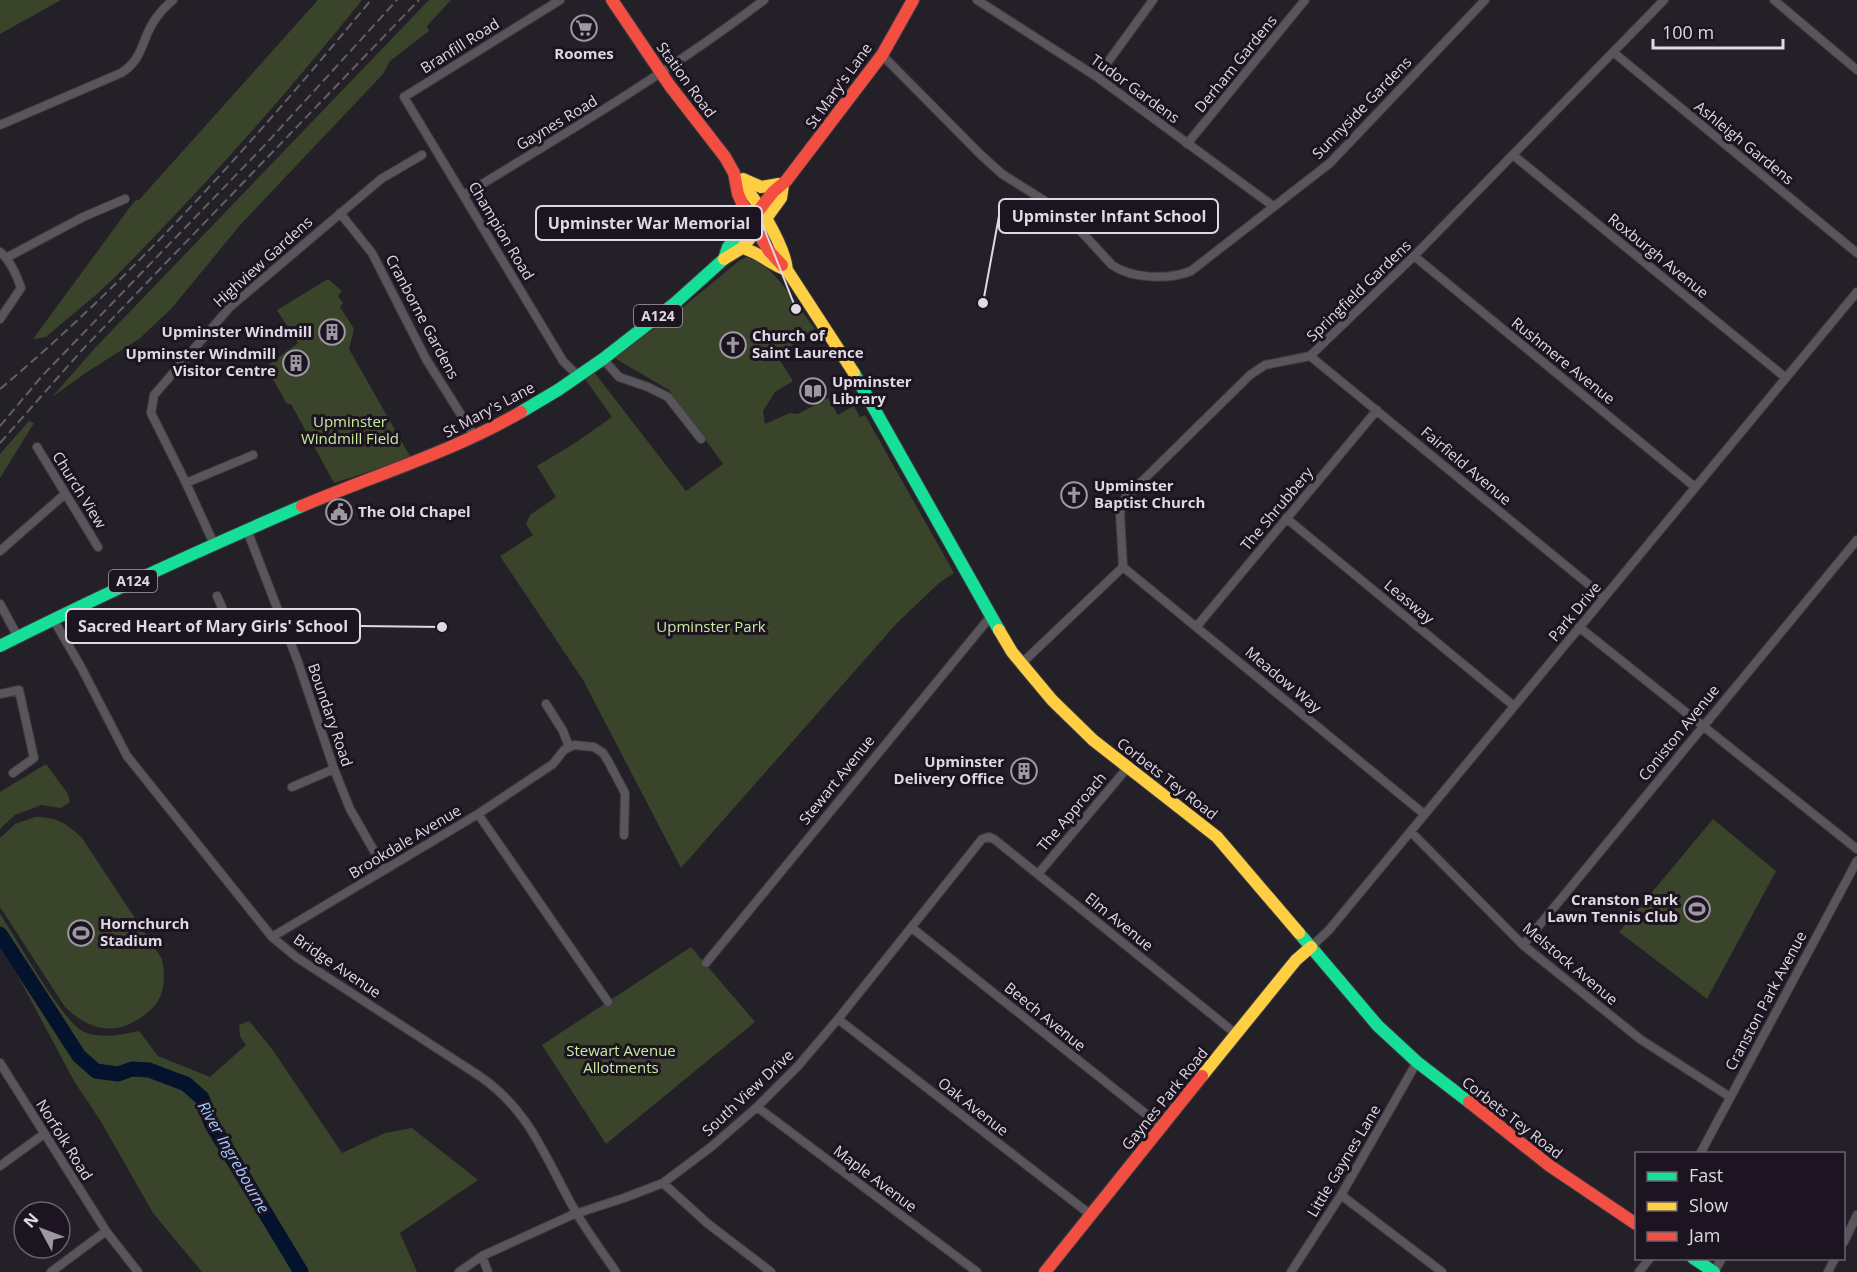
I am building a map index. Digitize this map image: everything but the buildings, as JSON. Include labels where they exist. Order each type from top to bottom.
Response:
[{"type":"main road","name":"Station Road","points":[[612,0],[690,112],[721,151],[734,174],[750,192],[762,215]]},
{"type":"main road","name":"St Mary's Lane","points":[[53,619],[214,544],[319,499],[475,437],[558,390],[603,359],[675,303],[724,259],[728,247],[781,198],[784,183],[882,55],[913,0]]},
{"type":"main road","name":"Station Road","points":[[734,174],[734,185],[753,226]]},
{"type":"main road","points":[[734,174],[756,188],[769,188],[784,183]]},
{"type":"main road","name":"Corbets Tey Road","points":[[762,215],[786,259],[786,268]]},
{"type":"main road","name":"St Mary's Lane","points":[[742,248],[753,226]]},
{"type":"main road","name":"Corbets Tey Road","points":[[753,226],[779,264],[786,268],[852,370],[991,616],[1022,663],[1048,696],[1085,733],[1217,837],[1378,1026],[1417,1062],[1550,1166],[1635,1223]]},
{"type":"main road","points":[[724,259],[733,256],[742,248],[758,251],[779,267],[786,268]]},
{"type":"main road","name":"A124","points":[[0,646],[53,619]]},
{"type":"main road","name":"Gaynes Park Road","points":[[1045,1272],[1296,960],[1311,947]]},
{"type":"main road","points":[[1696,1260],[1714,1272]]},
{"type":"street","points":[[0,125],[130,67],[137,60],[156,18],[173,0]]},
{"type":"street","name":"Branfill Road","points":[[405,97],[560,0]]},
{"type":"street","name":"Gaynes Road","points":[[464,195],[662,73],[764,0]]},
{"type":"street","name":"Tudor Gardens","points":[[977,0],[1097,77],[1273,206]]},
{"type":"street","points":[[1097,77],[1153,0]]},
{"type":"street","name":"Derham Gardens","points":[[1187,144],[1305,0]]},
{"type":"street","name":"Sunnyside Gardens","points":[[882,55],[981,155],[1002,174],[1064,213],[1119,270],[1152,276],[1171,276],[1191,271],[1330,163],[1485,0]]},
{"type":"street","name":"Springfield Gardens","points":[[1123,567],[1120,513],[1125,498],[1250,375],[1265,365],[1310,356],[1414,256],[1664,0]]},
{"type":"street","points":[[1774,0],[1857,70]]},
{"type":"street","name":"Ashleigh Gardens","points":[[1613,52],[1857,253]]},
{"type":"street","name":"Champion Road","points":[[405,97],[563,361],[578,376]]},
{"type":"street","name":"Highview Gardens","points":[[214,544],[150,413],[154,395],[230,307],[381,179],[422,155]]},
{"type":"street","name":"Roxburgh Avenue","points":[[1513,155],[1786,378]]},
{"type":"street","points":[[0,319],[21,288],[19,279],[3,255],[125,199]]},
{"type":"street","name":"Cranborne Gardens","points":[[340,213],[372,253],[426,359],[475,437]]},
{"type":"street","name":"Rushmere Avenue","points":[[1414,256],[1695,487]]},
{"type":"street","name":"Park Drive","points":[[1311,947],[1329,930],[1411,832],[1857,292]]},
{"type":"street","name":"Fairfield Avenue","points":[[1310,356],[1604,597]]},
{"type":"street","points":[[603,359],[619,377],[668,397],[701,439]]},
{"type":"street","name":"The Shrubbery","points":[[1197,626],[1377,410]]},
{"type":"street","name":"Church View","points":[[37,447],[98,547]]},
{"type":"street","points":[[186,483],[253,455]]},
{"type":"street","points":[[0,551],[65,494]]},
{"type":"street","name":"Leasway","points":[[1286,519],[1514,706]]},
{"type":"street","name":"Boundary Road","points":[[247,530],[350,809],[385,870]]},
{"type":"street","name":"Coniston Avenue","points":[[1523,945],[1857,540]]},
{"type":"street","points":[[1022,663],[1123,567]]},
{"type":"street","name":"Meadow Way","points":[[1123,567],[1424,814]]},
{"type":"street","points":[[217,596],[235,635],[244,640],[255,639],[285,628]]},
{"type":"street","points":[[0,604],[18,637]]},
{"type":"street","name":"Stewart Avenue","points":[[706,963],[991,616]]},
{"type":"street","name":"Bridge Avenue","points":[[53,619],[81,667],[127,756],[272,937],[296,957],[488,1081],[502,1093],[526,1120],[577,1213],[616,1272]]},
{"type":"street","points":[[1579,627],[1857,849]]},
{"type":"street","points":[[0,694],[19,690],[34,758],[13,772]]},
{"type":"street","points":[[546,704],[569,747]]},
{"type":"street","points":[[478,814],[553,764],[569,747],[574,745],[594,747],[608,761],[625,793],[624,835]]},
{"type":"street","name":"The Approach","points":[[1038,874],[1128,768]]},
{"type":"street","points":[[292,787],[334,769]]},
{"type":"street","name":"Brookdale Avenue","points":[[272,937],[478,814],[608,1002]]},
{"type":"street","name":"Melstock Avenue","points":[[1411,832],[1523,945],[1640,1039],[1730,1097]]},
{"type":"street","name":"Elm Avenue","points":[[982,839],[989,837],[994,840],[1236,1034]]},
{"type":"street","name":"South View Drive","points":[[459,1272],[482,1256],[577,1213],[663,1183],[711,1147],[757,1107],[798,1066],[982,839]]},
{"type":"street","name":"Cranston Park Avenue","points":[[1701,1152],[1857,861]]},
{"type":"street","name":"Beech Avenue","points":[[912,928],[1161,1126]]},
{"type":"street","name":"Oak Avenue","points":[[838,1019],[1091,1215]]},
{"type":"street","name":"Little Gaynes Lane","points":[[1291,1272],[1341,1195],[1417,1062]]},
{"type":"street","name":"Norfolk Road","points":[[0,1063],[106,1231],[138,1272]]},
{"type":"street","name":"Maple Avenue","points":[[757,1107],[977,1272]]},
{"type":"street","points":[[0,1166],[45,1134]]},
{"type":"street","points":[[663,1183],[707,1223],[771,1272]]},
{"type":"street","points":[[1341,1195],[1442,1272]]},
{"type":"street","points":[[1845,1240],[1857,1215]]},
{"type":"street","points":[[51,1272],[106,1231]]},
{"type":"street","points":[[482,1256],[488,1272]]},
{"type":"green space","points":[[0,0],[61,0],[0,34]]},
{"type":"green space","points":[[318,0],[362,0],[275,104],[153,239],[103,288],[46,337],[33,339],[130,207],[136,200],[139,200]]},
{"type":"green space","points":[[429,0],[451,0],[427,26],[429,31],[390,61],[383,74],[241,224],[171,309],[139,339],[52,397],[95,348]]},
{"type":"green space","name":"Upminster Park","points":[[747,257],[761,263],[775,276],[797,304],[794,307],[796,311],[801,310],[815,329],[777,356],[793,381],[775,392],[763,411],[765,424],[790,413],[798,414],[828,398],[838,415],[854,406],[860,417],[865,415],[954,573],[939,583],[897,623],[681,868],[583,680],[500,556],[533,535],[526,524],[530,515],[556,497],[537,466],[612,417],[585,379],[594,372],[686,491],[723,464],[669,390],[613,357],[671,317],[740,260]]},
{"type":"green space","name":"Upminster Windmill Field","points":[[328,279],[342,291],[338,296],[343,303],[340,307],[354,329],[349,349],[411,458],[334,483],[291,404],[287,404],[266,367],[298,343],[277,310]]},
{"type":"green space","points":[[29,421],[34,423],[0,478],[0,454]]},
{"type":"green space","points":[[46,764],[68,794],[70,802],[61,808],[41,805],[15,815],[0,829],[0,792]]},
{"type":"green space","name":"Hornchurch Stadium","points":[[35,817],[61,822],[82,838],[162,959],[164,979],[159,998],[149,1011],[133,1023],[122,1027],[102,1028],[74,1015],[65,1007],[0,907],[0,838],[15,824]]},
{"type":"green space","name":"Cranston Park Lawn Tennis Club","points":[[1713,819],[1776,871],[1707,999],[1619,932]]},
{"type":"green space","points":[[0,914],[52,997],[64,1013],[84,1032],[104,1036],[139,1031],[158,1056],[210,1077],[246,1045],[240,1036],[239,1025],[249,1021],[272,1049],[342,1153],[385,1133],[412,1128],[478,1180],[400,1233],[417,1272],[202,1272],[153,1213],[100,1120],[74,1081],[18,976],[0,948]]},
{"type":"green space","name":"Stewart Avenue Allotments","points":[[691,947],[755,1022],[606,1144],[542,1045]]},
{"type":"waterway","name":"River Ingrebourne","points":[[0,934],[79,1056],[96,1071],[118,1074],[132,1069],[149,1070],[186,1084],[202,1098],[211,1123],[301,1272]]},
{"type":"railway","points":[[0,389],[51,345],[148,252],[240,153],[371,0]]},
{"type":"railway","points":[[0,426],[42,376],[263,147],[397,0]]},
{"type":"railway","points":[[0,443],[83,349],[419,0]]},
{"type":"traffic: fast","points":[[521,412],[603,359],[675,303],[724,259],[728,247],[759,210]]},
{"type":"traffic: fast","points":[[854,373],[999,630]]},
{"type":"traffic: fast","points":[[0,646],[150,574],[302,506]]},
{"type":"traffic: fast","points":[[1299,933],[1378,1026],[1417,1062],[1469,1102]]},
{"type":"traffic: fast","points":[[1696,1260],[1714,1272]]},
{"type":"traffic: slow","points":[[735,177],[759,207],[775,234],[787,270],[854,373]]},
{"type":"traffic: slow","points":[[743,179],[761,187],[779,184]]},
{"type":"traffic: slow","points":[[765,220],[781,198],[783,185]]},
{"type":"traffic: slow","points":[[724,259],[742,248],[765,220]]},
{"type":"traffic: slow","points":[[742,248],[787,270]]},
{"type":"traffic: slow","points":[[999,630],[1012,652],[1052,700],[1093,740],[1217,837],[1299,933]]},
{"type":"traffic: slow","points":[[1202,1076],[1296,960],[1311,947]]},
{"type":"traffic: jam","points":[[612,0],[670,86],[725,157],[734,173],[738,194],[748,216],[769,251],[782,265]]},
{"type":"traffic: jam","points":[[759,210],[773,192],[786,181],[882,55],[913,0]]},
{"type":"traffic: jam","points":[[302,506],[441,451],[521,412]]},
{"type":"traffic: jam","points":[[1045,1272],[1202,1076]]},
{"type":"traffic: jam","points":[[1469,1102],[1550,1166],[1635,1223]]},
{"type":"place","name":"Roomes","points":[[584,28]]},
{"type":"place","name":"Upminster Infant School","points":[[983,303]]},
{"type":"place","name":"Upminster War Memorial","points":[[796,309]]},
{"type":"place","name":"Upminster Windmill","points":[[332,332]]},
{"type":"place","name":"Church of Saint Laurence","points":[[733,345]]},
{"type":"place","name":"Upminster Windmill Visitor Centre","points":[[296,363]]},
{"type":"place","name":"Upminster Library","points":[[813,391]]},
{"type":"place","name":"Upminster Baptist Church","points":[[1074,495]]},
{"type":"place","name":"The Old Chapel","points":[[339,512]]},
{"type":"place","name":"Sacred Heart of Mary Girls' School","points":[[442,627]]},
{"type":"place","name":"Upminster Delivery Office","points":[[1024,771]]},
{"type":"place","name":"Cranston Park Lawn Tennis Club","points":[[1697,909]]},
{"type":"place","name":"Hornchurch Stadium","points":[[81,933]]}]
